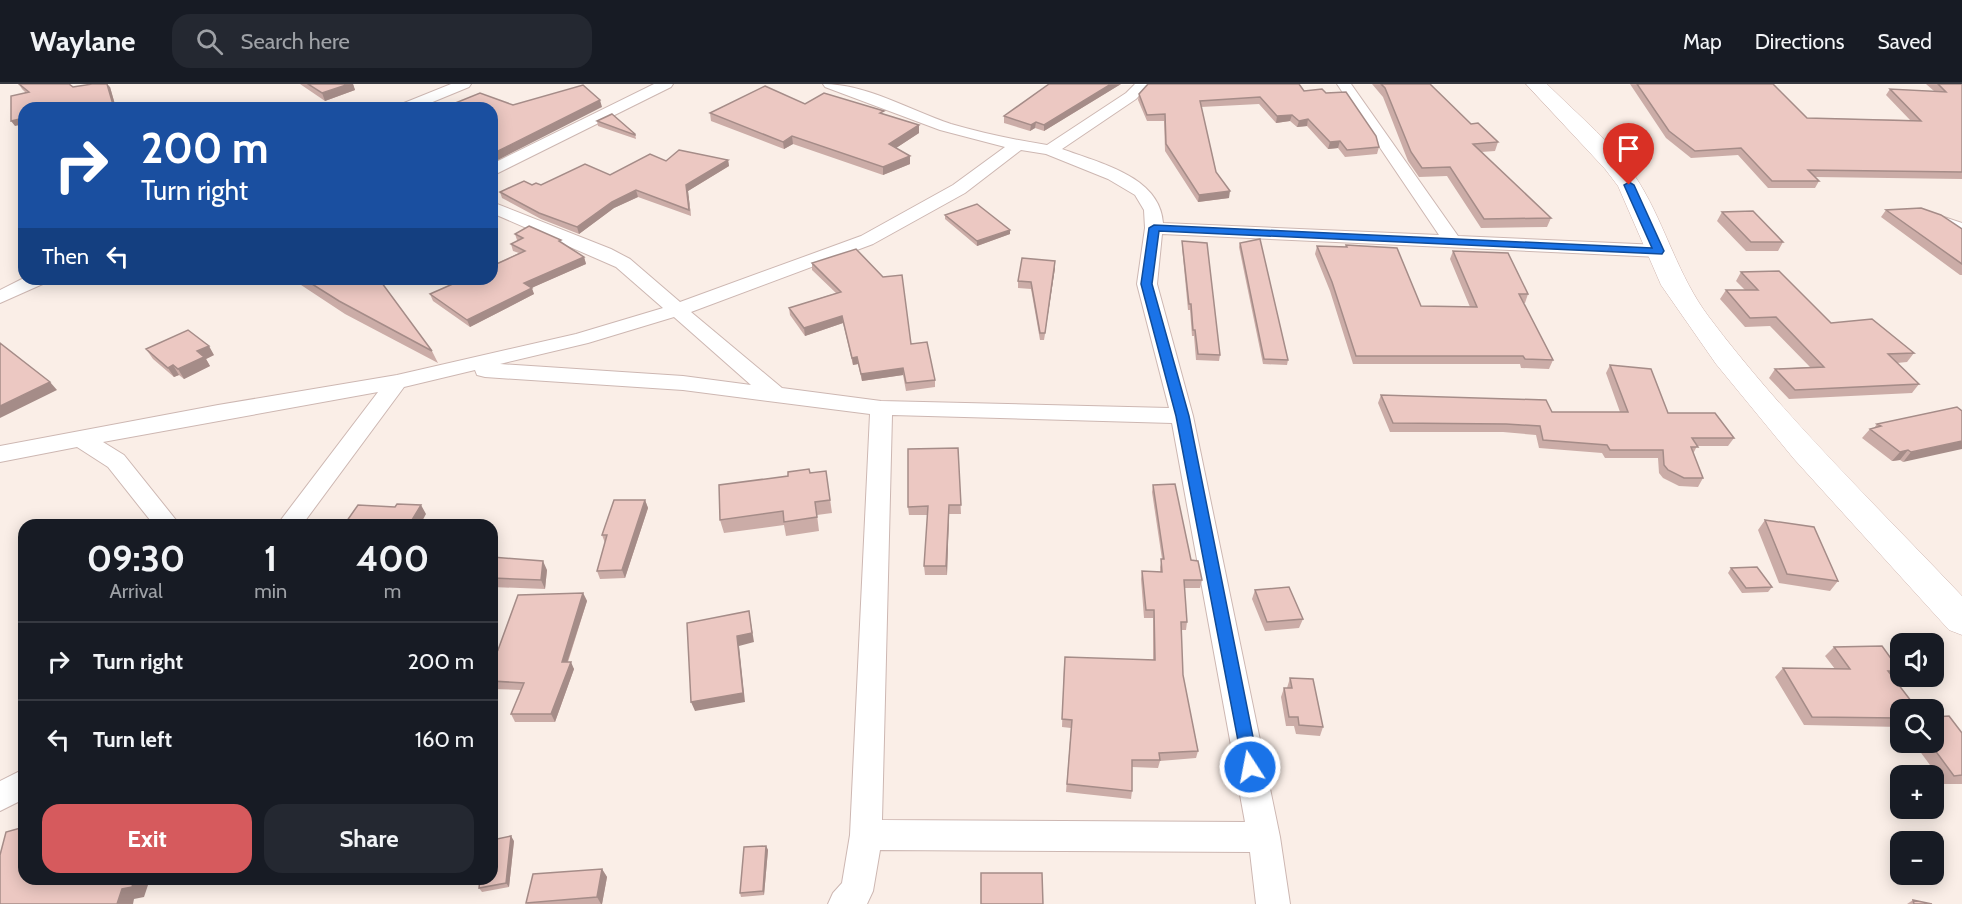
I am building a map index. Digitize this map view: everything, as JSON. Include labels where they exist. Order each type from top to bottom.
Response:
[{"type":"street","points":[[419,102],[464,84]]},
{"type":"street","points":[[498,168],[666,84]]},
{"type":"street","points":[[830,84],[946,127],[1018,146],[1050,150],[1114,175],[1142,192],[1153,210],[1154,228],[1147,284],[1182,416],[1264,837],[1273,904]]},
{"type":"street","points":[[1050,150],[1131,96],[1143,84]]},
{"type":"street","points":[[1344,84],[1453,243]]},
{"type":"street","points":[[1536,84],[1629,185],[1674,285],[1726,358],[1805,451],[1962,620]]},
{"type":"street","points":[[0,454],[218,412],[397,382],[581,339],[677,310],[867,240],[959,189],[1018,146]]},
{"type":"street","points":[[498,209],[604,252],[623,263],[777,396]]},
{"type":"street","points":[[1154,228],[1659,251]]},
{"type":"street","points":[[0,297],[25,285]]},
{"type":"street","points":[[457,368],[683,383],[881,408],[1182,416]]},
{"type":"street","points":[[294,519],[397,382]]},
{"type":"street","points":[[845,904],[857,891],[866,835],[881,408]]},
{"type":"street","points":[[80,438],[116,460],[163,519]]},
{"type":"street","points":[[0,797],[18,786]]},
{"type":"street","points":[[866,835],[1264,837]]},
{"type":"lane","points":[[1930,215],[1962,226]]},
{"type":"building","points":[[19,84],[69,84],[73,87],[107,84],[112,102],[18,102],[18,119],[11,121],[11,96],[29,92]]},
{"type":"building","points":[[308,84],[349,84],[322,93]]},
{"type":"building","points":[[1049,84],[1111,84],[1044,125],[1036,122],[1031,125],[1004,116]]},
{"type":"building","points":[[1148,84],[1299,84],[1304,91],[1322,89],[1326,93],[1346,92],[1376,136],[1379,147],[1347,150],[1340,141],[1330,142],[1308,119],[1299,121],[1292,115],[1277,116],[1260,97],[1200,101],[1216,172],[1230,191],[1199,195],[1166,144],[1165,114],[1147,115],[1139,94]]},
{"type":"building","points":[[1381,84],[1430,84],[1471,124],[1478,123],[1498,142],[1473,144],[1551,218],[1484,219],[1450,167],[1422,168],[1411,152],[1385,88]]},
{"type":"building","points":[[1637,84],[1773,84],[1807,118],[1921,121],[1890,89],[1946,92],[1938,84],[1962,84],[1962,172],[1808,170],[1819,181],[1772,181],[1741,148],[1695,151],[1669,131]]},
{"type":"building","points":[[583,85],[600,100],[498,151],[498,102],[458,102],[480,93],[513,105]]},
{"type":"building","points":[[765,86],[805,104],[824,93],[884,111],[880,113],[919,125],[889,144],[910,156],[883,167],[792,136],[783,142],[710,113]]},
{"type":"building","points":[[612,114],[635,134],[635,135],[597,121]]},
{"type":"building","points":[[679,150],[728,160],[686,185],[689,210],[636,190],[612,202],[577,227],[539,213],[500,192],[524,181],[532,185],[536,183],[541,185],[585,164],[610,175],[650,154],[666,161]]},
{"type":"building","points":[[977,204],[1010,230],[977,241],[945,215]]},
{"type":"building","points":[[1921,208],[1941,215],[1962,229],[1962,264],[1886,210]]},
{"type":"building","points":[[1753,211],[1783,242],[1751,242],[1722,212]]},
{"type":"building","points":[[529,226],[561,240],[559,241],[584,257],[524,283],[532,288],[467,320],[430,294],[450,285],[498,285],[498,263],[525,251],[511,244],[523,238],[515,234]]},
{"type":"building","points":[[1260,239],[1288,360],[1264,359],[1240,243]]},
{"type":"building","points":[[1182,241],[1207,243],[1220,355],[1198,354],[1191,304],[1189,304]]},
{"type":"building","points":[[1346,245],[1397,248],[1421,306],[1477,307],[1453,251],[1508,253],[1528,294],[1519,294],[1553,360],[1525,359],[1523,356],[1356,356],[1332,282],[1317,246],[1347,247]]},
{"type":"building","points":[[856,249],[883,277],[902,275],[911,344],[927,342],[935,380],[906,383],[903,368],[861,374],[857,357],[852,358],[842,316],[804,328],[789,308],[841,292],[812,263]]},
{"type":"building","points":[[1022,258],[1055,261],[1045,333],[1040,333],[1031,282],[1018,281]]},
{"type":"building","points":[[1779,271],[1831,323],[1872,319],[1914,353],[1888,354],[1919,384],[1795,390],[1775,369],[1824,367],[1776,317],[1750,318],[1726,290],[1758,290],[1741,272]]},
{"type":"building","points":[[314,285],[383,285],[432,351]]},
{"type":"building","points":[[188,330],[209,346],[197,351],[204,357],[178,369],[173,365],[168,368],[146,349]]},
{"type":"building","points":[[0,343],[50,382],[0,406]]},
{"type":"building","points":[[1610,365],[1651,369],[1668,413],[1715,413],[1734,438],[1692,438],[1698,447],[1691,447],[1703,478],[1684,478],[1668,470],[1664,465],[1663,450],[1610,450],[1607,445],[1543,440],[1540,426],[1393,423],[1381,395],[1546,400],[1552,412],[1628,412]]},
{"type":"building","points":[[1957,407],[1962,411],[1962,441],[1911,452],[1908,450],[1900,452],[1870,429],[1881,426],[1877,424]]},
{"type":"building","points":[[958,448],[961,505],[949,505],[946,566],[924,566],[928,506],[908,507],[908,449]]},
{"type":"building","points":[[809,469],[810,473],[826,471],[830,500],[815,502],[817,517],[784,522],[783,511],[720,520],[719,485],[788,476],[788,472]]},
{"type":"building","points":[[1175,484],[1191,560],[1198,561],[1202,580],[1184,580],[1187,622],[1181,622],[1183,675],[1198,751],[1159,753],[1160,760],[1132,760],[1132,791],[1067,784],[1072,720],[1062,719],[1065,657],[1155,660],[1154,610],[1146,610],[1142,571],[1162,572],[1161,559],[1164,559],[1153,485]]},
{"type":"building","points":[[614,500],[645,500],[622,570],[597,571],[607,535],[602,535]]},
{"type":"building","points":[[397,504],[421,505],[413,519],[348,519],[358,505],[395,507]]},
{"type":"building","points":[[1765,520],[1814,527],[1838,581],[1787,574]]},
{"type":"building","points":[[498,557],[543,561],[541,580],[498,578]]},
{"type":"building","points":[[1757,567],[1772,587],[1746,588],[1731,568]]},
{"type":"building","points":[[1289,587],[1303,619],[1267,622],[1255,590]]},
{"type":"building","points":[[583,593],[562,662],[571,662],[551,714],[511,714],[524,683],[498,681],[498,650],[518,595]]},
{"type":"building","points":[[749,611],[752,633],[737,636],[743,693],[691,702],[687,623]]},
{"type":"building","points":[[1882,646],[1890,657],[1890,671],[1888,671],[1890,687],[1900,687],[1910,699],[1890,699],[1890,718],[1812,717],[1783,668],[1850,669],[1834,647]]},
{"type":"building","points":[[1290,678],[1313,679],[1323,727],[1299,725],[1298,717],[1289,717],[1284,688],[1292,688]]},
{"type":"building","points":[[1944,716],[1949,716],[1962,733],[1962,775],[1954,776],[1937,753],[1944,753]]},
{"type":"building","points":[[18,829],[18,885],[132,885],[132,887],[122,889],[117,904],[0,904],[0,855],[6,832]]},
{"type":"building","points":[[511,836],[506,883],[498,884],[498,839]]},
{"type":"building","points":[[766,846],[763,891],[740,893],[744,847]]},
{"type":"building","points":[[602,869],[597,897],[526,903],[533,874]]},
{"type":"building","points":[[981,873],[1042,873],[1043,904],[981,904]]},
{"type":"building","points":[[479,885],[495,885],[479,888]]},
{"type":"building","points":[[1913,900],[1932,904],[1914,904]]},
{"type":"route","points":[[1250,767],[1182,416],[1147,284],[1149,251],[1154,228],[1659,251],[1629,185]]}]
